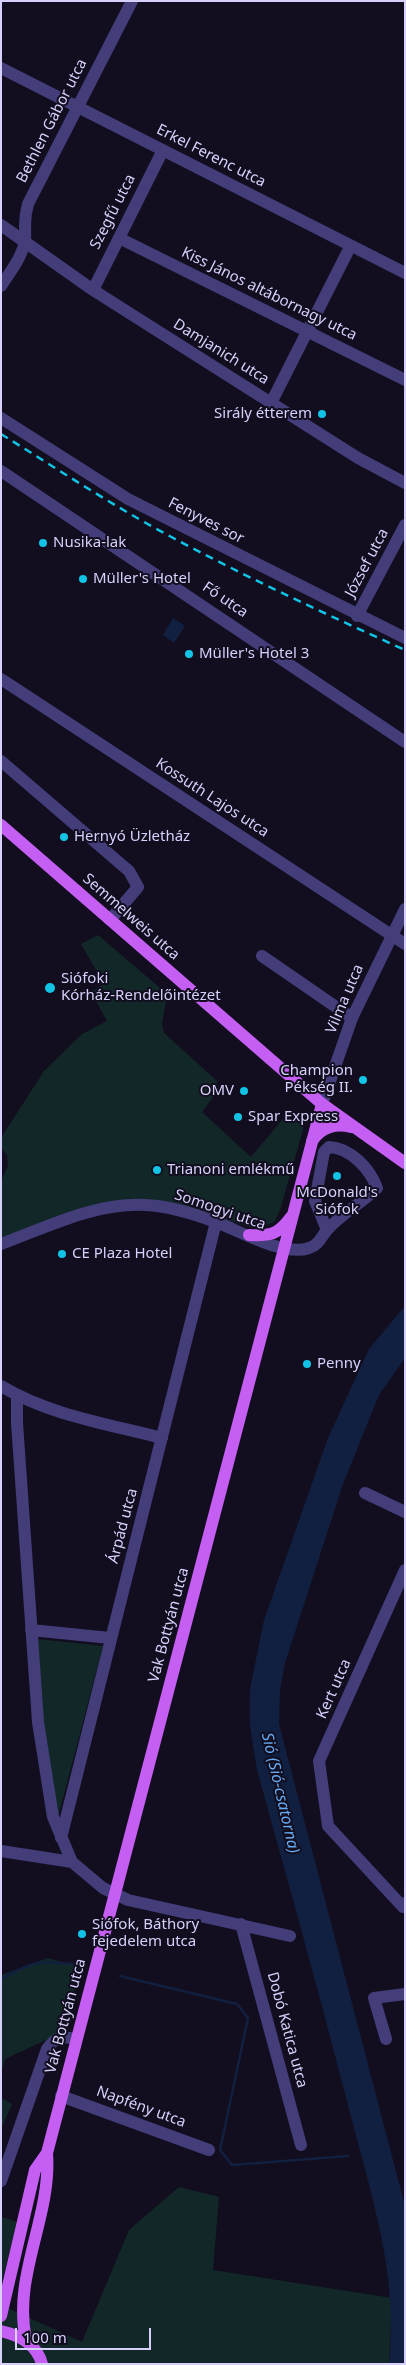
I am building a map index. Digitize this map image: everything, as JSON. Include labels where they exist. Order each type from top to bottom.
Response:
[{"type":"main road","name":"Semmelweis utca","points":[[1,825],[322,1104],[405,1163]]},
{"type":"main road","name":"Vak Bottyán utca","points":[[26,2340],[22,2324],[22,2293],[49,2174],[47,2153],[322,1104]]},
{"type":"main road","points":[[311,1143],[319,1132],[332,1126],[354,1127]]},
{"type":"main road","points":[[249,1236],[269,1236],[284,1228],[292,1215]]},
{"type":"main road","name":"Vak Bottyán utca","points":[[1,2316],[35,2170],[47,2153]]},
{"type":"main road","points":[[1,2330],[14,2333],[26,2340],[32,2346],[42,2364]]},
{"type":"street","name":"Bethlen Gábor utca","points":[[1,286],[21,254],[25,241],[24,219],[28,204],[77,105],[132,1]]},
{"type":"street","name":"Erkel Ferenc utca","points":[[1,68],[77,105],[350,247],[405,273]]},
{"type":"street","name":"Szegfű utca","points":[[93,290],[163,150]]},
{"type":"street","name":"Damjanich utca","points":[[1,225],[93,290],[358,458],[405,483]]},
{"type":"street","name":"Kiss János altábornagy utca","points":[[119,238],[405,380]]},
{"type":"street","points":[[271,403],[350,247]]},
{"type":"street","name":"Fenyves sor","points":[[1,418],[128,499],[357,616],[405,638]]},
{"type":"street","name":"Fő utca","points":[[1,471],[405,742]]},
{"type":"street","name":"József utca","points":[[357,616],[405,526]]},
{"type":"street","name":"Kossuth Lajos utca","points":[[1,679],[405,944]]},
{"type":"street","points":[[1,761],[129,871],[138,887],[110,920]]},
{"type":"street","name":"Vilma utca","points":[[322,1104],[352,1018],[405,909]]},
{"type":"street","points":[[262,956],[352,1018]]},
{"type":"street","name":"Somogyi utca","points":[[1,1244],[81,1215],[121,1205],[148,1205],[179,1210],[284,1248],[308,1249],[316,1245],[328,1230],[377,1188],[367,1167],[338,1147],[329,1147],[324,1152],[315,1201],[328,1230]]},
{"type":"street","name":"Árpád utca","points":[[61,1838],[216,1222]]},
{"type":"street","points":[[1,1386],[17,1396],[62,1412],[162,1438]]},
{"type":"street","points":[[17,1396],[17,1423],[38,1722],[53,1817],[72,1862],[103,1888],[128,1900],[290,1936]]},
{"type":"street","points":[[365,1493],[405,1512]]},
{"type":"street","name":"Kert utca","points":[[405,1570],[319,1762],[328,1826],[403,1907],[405,1903]]},
{"type":"street","points":[[31,1630],[110,1638]]},
{"type":"street","points":[[1,1851],[72,1862]]},
{"type":"street","name":"Dobó Katica utca","points":[[241,1924],[301,2145]]},
{"type":"street","points":[[386,2039],[374,1998],[405,1994]]},
{"type":"street","points":[[1,2181],[47,2049],[52,2041],[59,2037],[76,2039]]},
{"type":"street","name":"Napfény utca","points":[[61,2096],[209,2150]]},
{"type":"green space","points":[[98,935],[167,994],[162,1024],[164,1033],[217,1081],[218,1091],[202,1112],[251,1157],[287,1114],[304,1126],[280,1210],[275,1221],[261,1228],[249,1227],[193,1209],[153,1201],[1,1239],[1,1181],[8,1166],[7,1155],[1,1148],[1,1138],[44,1071],[82,1034],[107,1021],[91,992],[104,984],[81,944]]},
{"type":"green space","points":[[37,1639],[103,1646],[58,1817],[43,1722]]},
{"type":"green space","points":[[48,1958],[80,1967],[65,2031],[5,2059],[1,2073],[1,1975]]},
{"type":"green space","points":[[1,2098],[12,2104],[1,2129]]},
{"type":"green space","points":[[179,2187],[219,2197],[213,2270],[392,2298],[389,2364],[1,2364],[1,2305],[82,2342],[129,2230]]},
{"type":"green space","points":[[1,2217],[18,2222],[1,2285]]},
{"type":"water","points":[[173,618],[185,626],[174,643],[163,635]]},
{"type":"water","name":"Sió (Sió-csatorna)","points":[[405,1306],[405,1358],[379,1395],[343,1484],[285,1663],[280,1690],[279,1724],[405,2206],[405,2364],[389,2364],[390,2297],[381,2233],[326,2021],[257,1770],[250,1726],[250,1689],[264,1620],[328,1438],[369,1349]]},
{"type":"waterway","points":[[1,1979],[35,1964],[51,1962],[73,1964]]},
{"type":"waterway","points":[[120,1976],[237,2004],[248,2018],[220,2150],[232,2165],[348,2156]]},
{"type":"railway","points":[[1,434],[114,505],[184,544],[278,591],[405,650]]},
{"type":"place","name":"Sirály étterem","points":[[322,414]]},
{"type":"place","name":"Nusika-lak","points":[[43,543]]},
{"type":"place","name":"Müller's Hotel","points":[[83,579]]},
{"type":"place","name":"Müller's Hotel 3","points":[[189,654]]},
{"type":"place","name":"Hernyó Üzletház","points":[[64,837]]},
{"type":"place","name":"Siófoki Kórház-Rendelőintézet","points":[[50,988]]},
{"type":"place","name":"Champion Pékség II.","points":[[363,1080]]},
{"type":"place","name":"OMV","points":[[244,1091]]},
{"type":"place","name":"Spar Express","points":[[238,1117]]},
{"type":"place","name":"Trianoni emlékmű","points":[[157,1170]]},
{"type":"place","name":"McDonald's Siófok","points":[[337,1176]]},
{"type":"place","name":"CE Plaza Hotel","points":[[62,1254]]},
{"type":"place","name":"Penny","points":[[307,1364]]},
{"type":"place","name":"Siófok, Báthory fejedelem utca","points":[[82,1934]]}]
